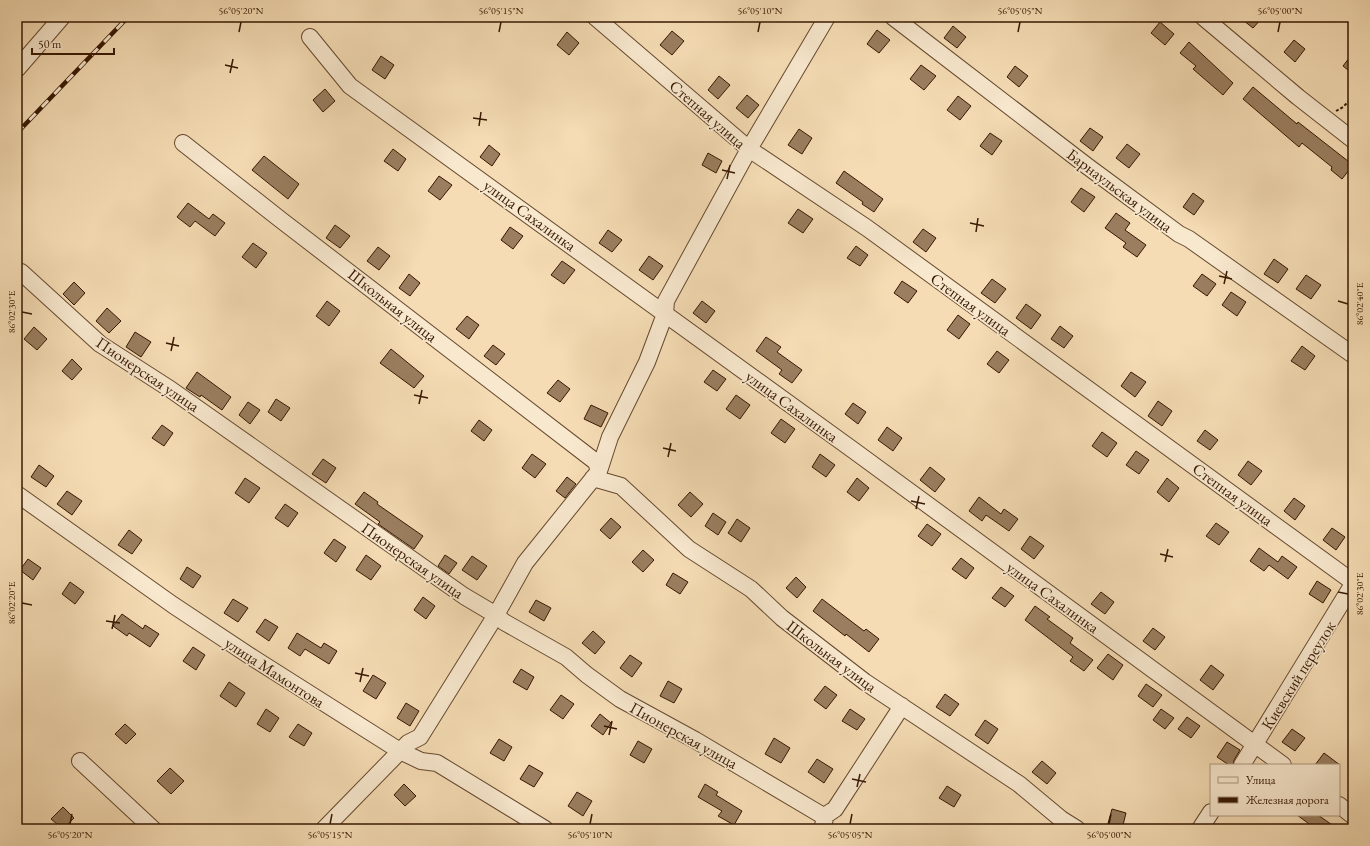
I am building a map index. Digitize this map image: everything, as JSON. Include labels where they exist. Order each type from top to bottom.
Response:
[{"type":"street","points":[[17,67],[62,17]]},
{"type":"street","name":"Степная улица","points":[[595,17],[749,149],[867,228],[1353,583]]},
{"type":"street","points":[[324,829],[408,743],[420,737],[496,615],[526,563],[596,474],[610,437],[646,362],[665,314],[666,301],[749,149],[827,17]]},
{"type":"street","name":"Барнаульская улица","points":[[893,17],[1087,166],[1179,234],[1189,239],[1353,355]]},
{"type":"street","points":[[1203,17],[1324,118],[1353,140]]},
{"type":"street","name":"улица Сахалинка","points":[[310,37],[350,86],[853,450],[1282,764]]},
{"type":"street","name":"Школьная улица","points":[[183,143],[596,462],[596,474],[621,486],[689,549],[751,589],[782,618],[865,682],[1019,784],[1061,819],[1077,829]]},
{"type":"street","name":"Пионерская улица","points":[[21,272],[100,344],[170,389],[464,596],[496,615],[504,622],[566,657],[587,675],[620,699],[695,740],[824,823]]},
{"type":"street","name":"улица Мамонтова","points":[[17,494],[173,605],[253,658],[400,751],[421,761],[437,763],[544,829]]},
{"type":"street","name":"Киевский переулок","points":[[1243,764],[1353,583]]},
{"type":"street","points":[[824,823],[826,815],[835,809],[902,706]]},
{"type":"street","points":[[80,761],[153,829]]},
{"type":"street","points":[[1340,807],[1353,816]]},
{"type":"street","points":[[1200,829],[1210,814]]},
{"type":"path","points":[[1324,118],[1343,106],[1353,97]]},
{"type":"building","points":[[1239,17],[1263,17],[1253,28]]},
{"type":"building","points":[[1160,22],[1174,34],[1165,45],[1151,33]]},
{"type":"building","points":[[953,26],[966,37],[957,48],[944,38]]},
{"type":"building","points":[[877,30],[890,40],[879,53],[867,44]]},
{"type":"building","points":[[672,31],[684,41],[672,55],[660,45]]},
{"type":"building","points":[[567,32],[579,43],[569,55],[557,45]]},
{"type":"building","points":[[1294,40],[1305,49],[1295,62],[1284,52]]},
{"type":"building","points":[[1189,42],[1233,83],[1223,95],[1193,69],[1196,66],[1180,53]]},
{"type":"building","points":[[1353,53],[1353,74],[1343,66]]},
{"type":"building","points":[[381,56],[394,65],[385,79],[372,70]]},
{"type":"building","points":[[921,65],[936,76],[924,90],[910,79]]},
{"type":"building","points":[[1015,66],[1028,76],[1019,87],[1007,77]]},
{"type":"building","points":[[719,76],[730,85],[718,99],[708,90]]},
{"type":"building","points":[[1253,87],[1297,124],[1298,122],[1353,165],[1342,179],[1331,170],[1332,167],[1302,143],[1299,147],[1243,99]]},
{"type":"building","points":[[325,89],[335,101],[323,112],[313,100]]},
{"type":"building","points":[[747,95],[759,105],[748,118],[736,108]]},
{"type":"building","points":[[958,96],[971,106],[960,120],[947,110]]},
{"type":"building","points":[[1090,128],[1103,137],[1093,151],[1080,141]]},
{"type":"building","points":[[799,129],[812,138],[802,154],[788,145]]},
{"type":"building","points":[[990,133],[1002,141],[992,155],[980,146]]},
{"type":"building","points":[[1127,144],[1140,154],[1129,168],[1116,158]]},
{"type":"building","points":[[489,145],[500,154],[492,166],[480,157]]},
{"type":"building","points":[[393,149],[406,159],[398,171],[384,161]]},
{"type":"building","points":[[708,153],[722,161],[716,173],[702,165]]},
{"type":"building","points":[[264,156],[299,184],[288,199],[252,170]]},
{"type":"building","points":[[844,171],[883,199],[874,212],[862,204],[863,202],[836,183]]},
{"type":"building","points":[[439,176],[452,185],[440,200],[428,191]]},
{"type":"building","points":[[1081,188],[1095,197],[1084,212],[1071,202]]},
{"type":"building","points":[[1193,193],[1204,201],[1194,215],[1183,207]]},
{"type":"building","points":[[188,203],[209,219],[213,214],[225,223],[215,236],[195,221],[190,227],[177,217]]},
{"type":"building","points":[[798,209],[813,219],[803,233],[788,223]]},
{"type":"building","points":[[1116,213],[1130,223],[1125,230],[1146,245],[1137,257],[1123,247],[1126,243],[1105,228]]},
{"type":"building","points":[[335,225],[350,236],[340,248],[326,238]]},
{"type":"building","points":[[510,227],[523,236],[513,249],[501,240]]},
{"type":"building","points":[[923,229],[936,238],[926,252],[913,242]]},
{"type":"building","points":[[608,230],[622,240],[612,252],[599,243]]},
{"type":"building","points":[[253,243],[267,253],[256,268],[242,257]]},
{"type":"building","points":[[856,246],[868,255],[860,266],[847,258]]},
{"type":"building","points":[[378,247],[390,256],[379,270],[367,261]]},
{"type":"building","points":[[649,256],[663,266],[653,280],[639,270]]},
{"type":"building","points":[[1274,259],[1288,269],[1278,283],[1264,274]]},
{"type":"building","points":[[562,261],[575,270],[564,284],[551,275]]},
{"type":"building","points":[[409,274],[420,283],[410,296],[399,288]]},
{"type":"building","points":[[1202,274],[1216,284],[1207,296],[1193,286]]},
{"type":"building","points":[[1306,275],[1321,285],[1311,299],[1296,289]]},
{"type":"building","points":[[992,279],[1006,289],[995,303],[981,293]]},
{"type":"building","points":[[902,281],[917,291],[908,303],[894,293]]},
{"type":"building","points":[[74,282],[85,293],[74,305],[63,294]]},
{"type":"building","points":[[1231,292],[1246,302],[1237,316],[1222,305]]},
{"type":"building","points":[[327,301],[340,311],[329,326],[316,316]]},
{"type":"building","points":[[702,301],[715,311],[706,323],[693,313]]},
{"type":"building","points":[[1026,304],[1041,315],[1031,329],[1016,318]]},
{"type":"building","points":[[107,308],[121,321],[109,333],[96,321]]},
{"type":"building","points":[[958,315],[970,324],[959,339],[947,330]]},
{"type":"building","points":[[467,316],[479,325],[469,339],[456,329]]},
{"type":"building","points":[[1060,326],[1073,336],[1064,348],[1051,339]]},
{"type":"building","points":[[34,327],[47,339],[37,350],[24,339]]},
{"type":"building","points":[[135,332],[151,342],[141,357],[126,347]]},
{"type":"building","points":[[766,337],[781,347],[777,352],[802,370],[792,383],[779,374],[782,370],[756,351]]},
{"type":"building","points":[[493,345],[505,354],[496,365],[484,356]]},
{"type":"building","points":[[1302,346],[1315,356],[1305,370],[1291,361]]},
{"type":"building","points":[[391,349],[424,376],[414,388],[380,363]]},
{"type":"building","points":[[997,351],[1009,360],[999,373],[987,364]]},
{"type":"building","points":[[72,359],[82,369],[72,380],[62,371]]},
{"type":"building","points":[[713,370],[726,379],[717,391],[704,382]]},
{"type":"building","points":[[197,372],[231,397],[222,410],[201,395],[200,397],[186,388]]},
{"type":"building","points":[[1131,372],[1146,382],[1135,397],[1121,386]]},
{"type":"building","points":[[558,380],[570,389],[560,402],[547,393]]},
{"type":"building","points":[[736,395],[750,405],[740,419],[726,409]]},
{"type":"building","points":[[276,399],[290,408],[281,421],[268,412]]},
{"type":"building","points":[[1158,401],[1172,411],[1162,426],[1148,416]]},
{"type":"building","points":[[248,402],[260,410],[250,424],[239,415]]},
{"type":"building","points":[[853,403],[866,412],[858,424],[845,414]]},
{"type":"building","points":[[591,405],[608,413],[601,427],[584,419]]},
{"type":"building","points":[[781,419],[795,429],[785,443],[771,433]]},
{"type":"building","points":[[479,420],[492,430],[484,441],[471,431]]},
{"type":"building","points":[[162,425],[173,433],[164,446],[152,438]]},
{"type":"building","points":[[887,427],[902,438],[893,451],[878,440]]},
{"type":"building","points":[[1205,430],[1218,440],[1210,450],[1197,441]]},
{"type":"building","points":[[1102,432],[1117,443],[1107,457],[1092,446]]},
{"type":"building","points":[[1136,451],[1149,460],[1139,474],[1126,465]]},
{"type":"building","points":[[532,454],[546,464],[535,478],[522,468]]},
{"type":"building","points":[[820,454],[835,465],[826,477],[812,467]]},
{"type":"building","points":[[323,459],[336,468],[326,483],[312,474]]},
{"type":"building","points":[[1248,461],[1262,471],[1251,485],[1238,475]]},
{"type":"building","points":[[39,465],[54,476],[46,487],[31,477]]},
{"type":"building","points":[[930,467],[945,479],[935,492],[920,480]]},
{"type":"building","points":[[567,477],[576,484],[565,498],[556,491]]},
{"type":"building","points":[[245,478],[260,488],[249,503],[235,493]]},
{"type":"building","points":[[857,478],[869,488],[859,501],[847,492]]},
{"type":"building","points":[[1167,478],[1179,488],[1169,502],[1157,492]]},
{"type":"building","points":[[67,491],[82,501],[72,515],[57,504]]},
{"type":"building","points":[[364,492],[378,502],[377,504],[423,536],[414,549],[378,524],[380,522],[355,504]]},
{"type":"building","points":[[690,492],[703,504],[691,517],[678,505]]},
{"type":"building","points":[[979,497],[1001,514],[1004,509],[1018,519],[1009,531],[986,515],[982,521],[969,511]]},
{"type":"building","points":[[1294,498],[1305,506],[1295,520],[1284,511]]},
{"type":"building","points":[[285,504],[298,513],[288,527],[275,518]]},
{"type":"building","points":[[713,513],[726,522],[718,535],[705,526]]},
{"type":"building","points":[[611,518],[621,527],[610,539],[600,530]]},
{"type":"building","points":[[737,519],[750,528],[741,542],[728,533]]},
{"type":"building","points":[[1216,523],[1229,532],[1219,545],[1206,536]]},
{"type":"building","points":[[927,524],[941,534],[932,546],[918,536]]},
{"type":"building","points":[[1332,528],[1345,537],[1336,550],[1323,540]]},
{"type":"building","points":[[129,530],[142,540],[132,554],[118,545]]},
{"type":"building","points":[[1030,536],[1044,546],[1034,559],[1021,549]]},
{"type":"building","points":[[334,539],[346,547],[336,562],[324,553]]},
{"type":"building","points":[[1259,548],[1278,562],[1282,556],[1297,567],[1288,579],[1269,565],[1264,571],[1250,561]]},
{"type":"building","points":[[643,550],[654,560],[643,572],[632,562]]},
{"type":"building","points":[[366,555],[381,566],[371,580],[356,570]]},
{"type":"building","points":[[445,555],[457,563],[449,574],[438,566]]},
{"type":"building","points":[[472,556],[487,566],[477,580],[462,570]]},
{"type":"building","points":[[961,558],[974,568],[966,579],[952,569]]},
{"type":"building","points":[[28,559],[41,568],[33,580],[20,570]]},
{"type":"building","points":[[187,567],[201,576],[193,588],[180,579]]},
{"type":"building","points":[[673,573],[688,582],[680,594],[666,585]]},
{"type":"building","points":[[796,577],[806,587],[797,598],[786,588]]},
{"type":"building","points":[[1317,581],[1331,590],[1323,603],[1309,594]]},
{"type":"building","points":[[70,582],[84,592],[75,604],[62,594]]},
{"type":"building","points":[[1001,587],[1014,596],[1005,607],[992,598]]},
{"type":"building","points":[[1101,592],[1114,602],[1105,614],[1091,604]]},
{"type":"building","points":[[423,597],[435,606],[426,619],[414,610]]},
{"type":"building","points":[[233,599],[248,608],[238,622],[224,613]]},
{"type":"building","points":[[822,599],[864,631],[866,629],[879,639],[869,652],[846,634],[845,636],[813,611]]},
{"type":"building","points":[[536,600],[551,608],[544,621],[529,612]]},
{"type":"building","points":[[1035,606],[1050,617],[1047,619],[1073,638],[1070,643],[1093,660],[1084,671],[1070,661],[1073,657],[1025,620]]},
{"type":"building","points":[[122,614],[143,629],[145,625],[159,634],[150,647],[129,633],[127,636],[113,626]]},
{"type":"building","points":[[265,619],[278,627],[269,641],[256,632]]},
{"type":"building","points":[[1153,628],[1165,637],[1155,650],[1143,641]]},
{"type":"building","points":[[593,631],[605,642],[595,654],[582,643]]},
{"type":"building","points":[[297,633],[321,648],[324,643],[337,651],[329,664],[305,649],[300,656],[288,648]]},
{"type":"building","points":[[193,647],[205,655],[196,670],[183,661]]},
{"type":"building","points":[[1108,654],[1123,665],[1113,680],[1097,668]]},
{"type":"building","points":[[630,655],[642,663],[632,677],[620,668]]},
{"type":"building","points":[[1211,665],[1224,675],[1213,690],[1200,680]]},
{"type":"building","points":[[521,669],[534,677],[527,690],[513,682]]},
{"type":"building","points":[[373,675],[386,683],[376,699],[363,691]]},
{"type":"building","points":[[668,681],[682,689],[674,703],[660,696]]},
{"type":"building","points":[[229,682],[245,693],[236,707],[220,696]]},
{"type":"building","points":[[1146,684],[1162,695],[1153,707],[1138,696]]},
{"type":"building","points":[[825,686],[837,695],[826,709],[814,700]]},
{"type":"building","points":[[945,694],[959,704],[950,716],[936,707]]},
{"type":"building","points":[[561,695],[574,704],[563,719],[550,710]]},
{"type":"building","points":[[406,703],[419,711],[410,726],[397,718]]},
{"type":"building","points":[[266,709],[279,718],[270,732],[257,724]]},
{"type":"building","points":[[850,709],[865,719],[857,730],[842,721]]},
{"type":"building","points":[[1161,709],[1174,718],[1165,729],[1153,720]]},
{"type":"building","points":[[600,714],[611,723],[603,735],[591,726]]},
{"type":"building","points":[[1187,717],[1200,726],[1191,738],[1178,729]]},
{"type":"building","points":[[985,720],[998,729],[988,744],[975,735]]},
{"type":"building","points":[[125,724],[136,734],[126,744],[115,734]]},
{"type":"building","points":[[298,724],[312,733],[304,746],[289,737]]},
{"type":"building","points":[[1292,729],[1305,738],[1295,751],[1282,742]]},
{"type":"building","points":[[774,738],[790,748],[781,763],[765,754]]},
{"type":"building","points":[[499,739],[512,747],[504,761],[490,753]]},
{"type":"building","points":[[638,741],[652,749],[644,763],[630,755]]},
{"type":"building","points":[[1227,742],[1240,750],[1233,764],[1228,764],[1217,757]]},
{"type":"building","points":[[1324,753],[1339,764],[1316,764]]},
{"type":"building","points":[[817,759],[833,769],[824,783],[808,772]]},
{"type":"building","points":[[1042,761],[1056,773],[1047,784],[1032,772]]},
{"type":"building","points":[[529,765],[543,773],[534,787],[520,779]]},
{"type":"building","points":[[170,768],[184,781],[171,794],[157,781]]},
{"type":"building","points":[[404,784],[416,796],[405,806],[394,795]]},
{"type":"building","points":[[705,784],[718,792],[716,795],[742,811],[734,825],[718,816],[722,811],[698,797]]},
{"type":"building","points":[[947,786],[961,795],[954,807],[939,798]]},
{"type":"building","points":[[577,792],[592,801],[583,816],[568,806]]},
{"type":"building","points":[[63,807],[74,818],[63,829],[51,819]]},
{"type":"building","points":[[1112,809],[1126,813],[1122,829],[1107,827]]},
{"type":"building","points":[[1298,816],[1319,816],[1338,829],[1316,829]]},
{"type":"railway","points":[[17,133],[128,17]]}]
